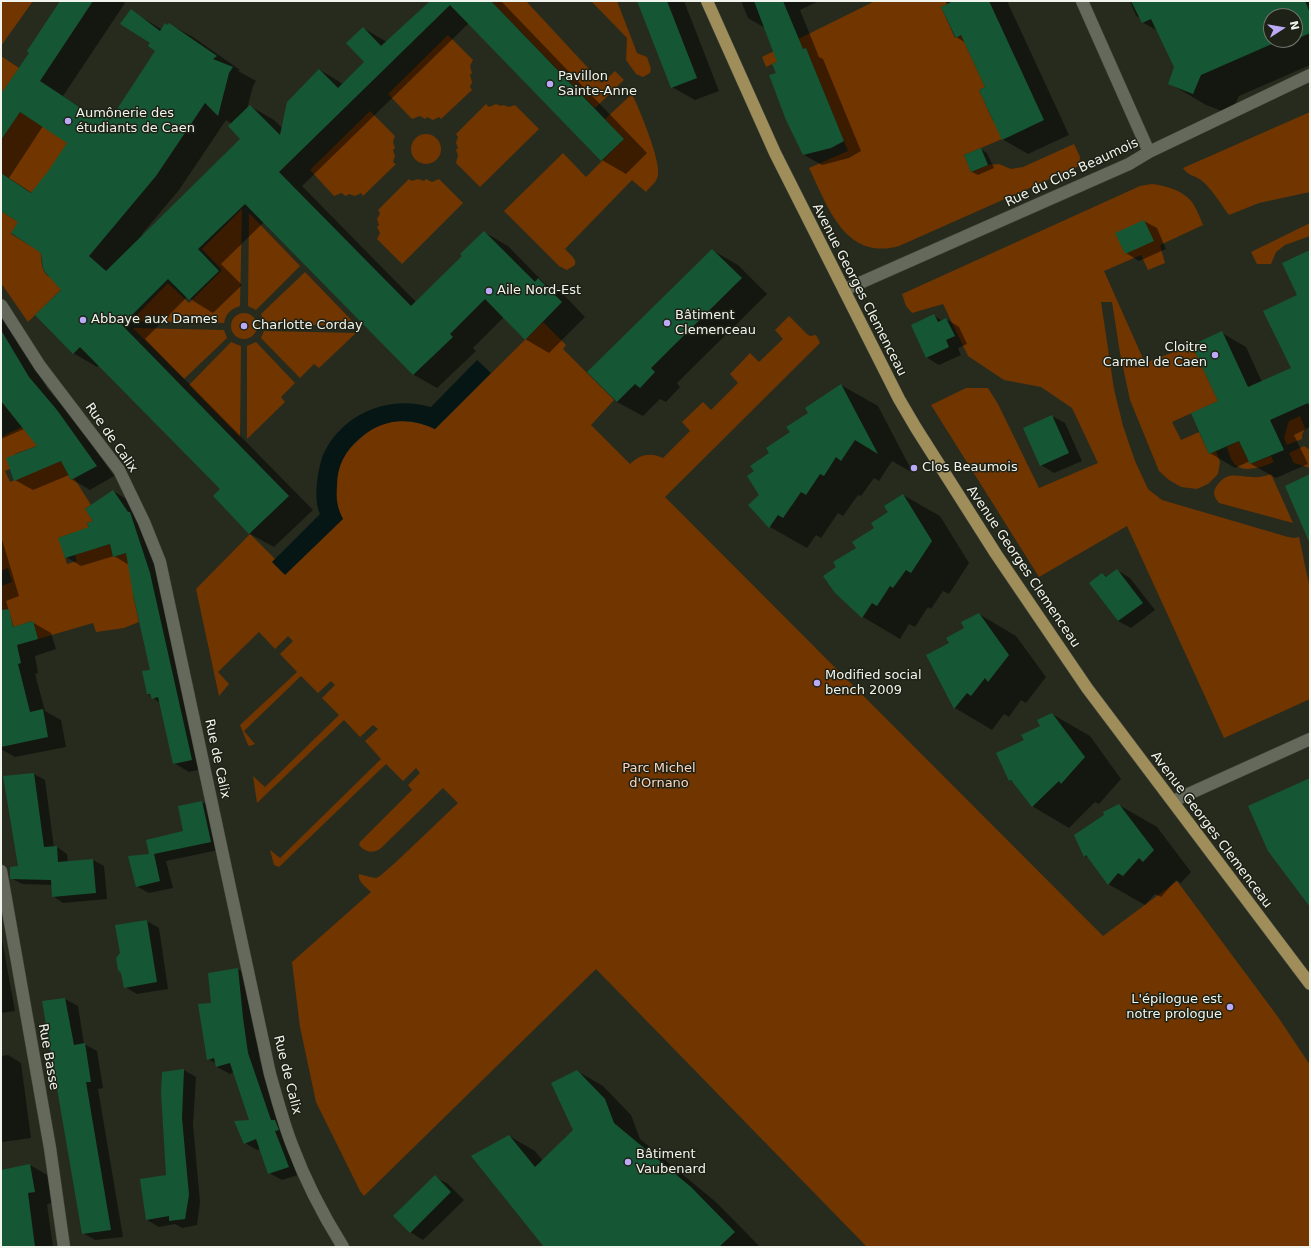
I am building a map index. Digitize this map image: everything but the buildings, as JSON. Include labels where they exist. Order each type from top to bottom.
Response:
[{"type":"main road","name":"Avenue Georges Clemenceau","points":[[707,1],[763,128],[898,399],[996,554],[1087,688],[1310,984]]},
{"type":"street","points":[[1082,1],[1149,152]]},
{"type":"street","name":"Rue du Clos Beaumois","points":[[844,290],[1129,164],[1149,152],[1310,76]]},
{"type":"street","name":"Rue de Calix","points":[[1,305],[40,366],[119,470],[144,522],[160,562],[272,1081],[291,1144],[309,1186],[343,1247]]},
{"type":"street","points":[[1172,801],[1310,739]]},
{"type":"street","name":"Rue Basse","points":[[1,872],[50,1148],[64,1247]]},
{"type":"green space","points":[[1,1],[33,1],[1,46]]},
{"type":"green space","points":[[491,1],[526,1],[602,83],[615,71],[624,80],[595,108]]},
{"type":"green space","points":[[591,1],[617,1],[637,53],[647,57],[651,69],[650,73],[643,77],[636,74],[626,60],[627,38]]},
{"type":"green space","points":[[875,1],[945,1],[947,4],[941,7],[955,38],[961,35],[985,87],[979,90],[993,121],[1007,137],[964,155],[971,172],[988,165],[999,164],[1011,169],[1023,167],[1074,144],[1080,157],[1079,166],[899,246],[880,249],[865,246],[852,238],[841,227],[832,214],[823,199],[809,168],[848,151],[806,48],[766,67],[762,57]]},
{"type":"green space","points":[[448,35],[473,60],[470,66],[472,82],[470,87],[472,90],[441,119],[439,117],[433,120],[427,117],[425,119],[420,116],[412,119],[388,94]]},
{"type":"green space","points":[[1,56],[19,68],[1,94]]},
{"type":"green space","points":[[632,94],[653,147],[658,168],[657,178],[646,192],[632,180],[565,249],[575,260],[575,265],[567,270],[559,266],[504,211],[563,153],[586,177],[624,139],[605,119]]},
{"type":"green space","points":[[486,104],[489,107],[496,104],[509,107],[515,105],[539,129],[480,187],[456,163],[458,155],[456,150],[458,148],[456,143],[458,137],[456,134]]},
{"type":"green space","points":[[370,111],[395,136],[393,142],[395,148],[393,150],[395,156],[393,162],[396,164],[363,196],[361,193],[355,196],[349,194],[346,196],[341,193],[334,196],[310,170]]},
{"type":"green space","points":[[20,112],[70,144],[36,196],[1,173],[1,140]]},
{"type":"green space","points":[[1310,112],[1310,192],[1259,203],[1229,215],[1205,184],[1198,178],[1187,173],[1183,168]]},
{"type":"green space","points":[[426,134],[432,135],[440,143],[440,155],[432,163],[426,164],[420,163],[412,155],[411,149],[412,143],[420,135]]},
{"type":"green space","points":[[409,179],[412,181],[418,179],[424,181],[426,179],[432,182],[439,179],[463,203],[402,264],[377,239],[380,233],[377,227],[379,225],[377,219],[380,213],[378,210]]},
{"type":"green space","points":[[1152,184],[1174,189],[1184,194],[1192,202],[1203,225],[1160,245],[1165,263],[1148,270],[1141,255],[1104,271],[1145,363],[1192,345],[1218,401],[1172,422],[1181,440],[1199,432],[1209,454],[1216,451],[1220,462],[1218,474],[1208,484],[1197,489],[1181,487],[1169,480],[1159,471],[1130,400],[1120,353],[1112,302],[1101,302],[1114,389],[1123,426],[1135,461],[1148,489],[1162,500],[1288,537],[1299,537],[1310,589],[1310,699],[1224,738],[1127,526],[1039,577],[931,405],[966,388],[988,388],[998,404],[1039,488],[1098,463],[1072,408],[1041,387],[1004,380],[968,356],[943,304],[912,313],[906,306],[902,294],[1140,186]]},
{"type":"green space","points":[[242,209],[240,306],[229,312],[224,323],[131,321],[168,283],[189,303],[222,270],[202,249]]},
{"type":"green space","points":[[1,211],[18,222],[11,234],[34,248],[40,246],[43,269],[48,276],[57,279],[75,276],[28,322],[1,283]]},
{"type":"green space","points":[[249,213],[300,266],[256,310],[248,306]]},
{"type":"green space","points":[[1310,223],[1310,236],[1285,245],[1276,252],[1271,264],[1257,264],[1251,252]]},
{"type":"green space","points":[[305,272],[357,326],[264,324],[261,314]]},
{"type":"green space","points":[[244,313],[253,317],[257,326],[253,335],[244,339],[235,335],[231,326],[235,317]]},
{"type":"green space","name":"Parc Michel d'Ornano","points":[[789,316],[807,334],[810,336],[816,335],[820,343],[665,497],[1103,936],[1177,881],[1278,1017],[1310,1065],[1310,1247],[867,1247],[596,969],[364,1196],[360,1191],[316,1102],[300,1027],[292,962],[371,892],[359,879],[359,874],[376,878],[380,876],[458,803],[443,788],[380,849],[371,852],[366,851],[359,845],[360,842],[412,790],[408,785],[420,773],[416,768],[403,781],[386,764],[279,867],[274,865],[270,850],[280,858],[381,759],[365,741],[378,729],[373,725],[360,737],[344,720],[257,803],[253,776],[265,787],[339,715],[322,698],[335,685],[331,681],[318,693],[301,676],[244,731],[255,744],[250,746],[248,745],[240,725],[297,672],[280,654],[293,641],[288,636],[275,649],[259,632],[218,672],[229,684],[219,696],[196,589],[250,534],[275,559],[272,562],[343,519],[336,497],[337,474],[342,459],[354,444],[374,428],[393,422],[411,422],[435,429],[543,322],[566,345],[563,349],[614,400],[591,425],[630,464],[638,458],[646,455],[654,455],[663,458],[690,431],[682,422],[703,402],[711,410],[738,383],[730,374],[750,353],[759,362],[783,339],[775,330]]},
{"type":"green space","points":[[133,328],[224,330],[227,338],[184,379]]},
{"type":"green space","points":[[264,331],[356,333],[319,368],[314,364],[300,378],[261,338]]},
{"type":"green space","points":[[231,342],[241,346],[240,437],[189,385]]},
{"type":"green space","points":[[256,342],[295,383],[281,397],[285,402],[247,439],[247,346]]},
{"type":"green space","points":[[1300,416],[1305,428],[1302,439],[1287,445],[1284,438],[1289,421]]},
{"type":"green space","points":[[41,418],[67,468],[65,469],[71,480],[74,478],[91,505],[85,509],[93,521],[87,523],[93,539],[96,538],[98,548],[110,544],[113,557],[141,548],[133,595],[139,622],[124,628],[96,632],[93,623],[38,639],[32,621],[1,633],[1,586],[12,582],[8,568],[1,571],[1,437]],"holes":[[[39,445],[32,473],[10,482],[5,471],[10,469],[15,454]],[[72,533],[79,554],[75,555],[77,561],[67,564],[59,538]]]},
{"type":"green space","points":[[1239,441],[1250,464],[1271,456],[1274,462],[1250,469],[1237,466],[1229,455],[1227,447]]},
{"type":"green space","points":[[1304,446],[1310,450],[1310,468],[1294,463],[1289,453]]},
{"type":"green space","points":[[1271,474],[1293,523],[1219,503],[1215,497],[1214,491],[1216,487],[1224,478],[1228,476],[1258,477]]},
{"type":"shaded area","points":[[477,360],[491,373],[435,429],[415,422],[405,421],[387,423],[360,438],[350,448],[340,465],[337,479],[337,503],[343,519],[285,575],[272,562],[320,514],[316,495],[318,475],[323,455],[335,436],[345,425],[357,416],[385,405],[401,403],[431,407]]},
{"type":"place","name":"Pavillon Sainte-Anne","points":[[550,84]]},
{"type":"place","name":"Aumônerie des étudiants de Caen","points":[[68,121]]},
{"type":"place","name":"Aile Nord-Est","points":[[489,291]]},
{"type":"place","name":"Abbaye aux Dames","points":[[83,320]]},
{"type":"place","name":"Bâtiment Clemenceau","points":[[667,323]]},
{"type":"place","name":"Charlotte Corday","points":[[244,326]]},
{"type":"place","name":"Cloitre Carmel de Caen","points":[[1215,355]]},
{"type":"place","name":"Clos Beaumois","points":[[914,468]]},
{"type":"place","name":"Modified social bench 2009","points":[[817,683]]},
{"type":"place","name":"L'épilogue est notre prologue","points":[[1230,1007]]},
{"type":"place","name":"Bâtiment Vaubenard","points":[[628,1162]]}]
